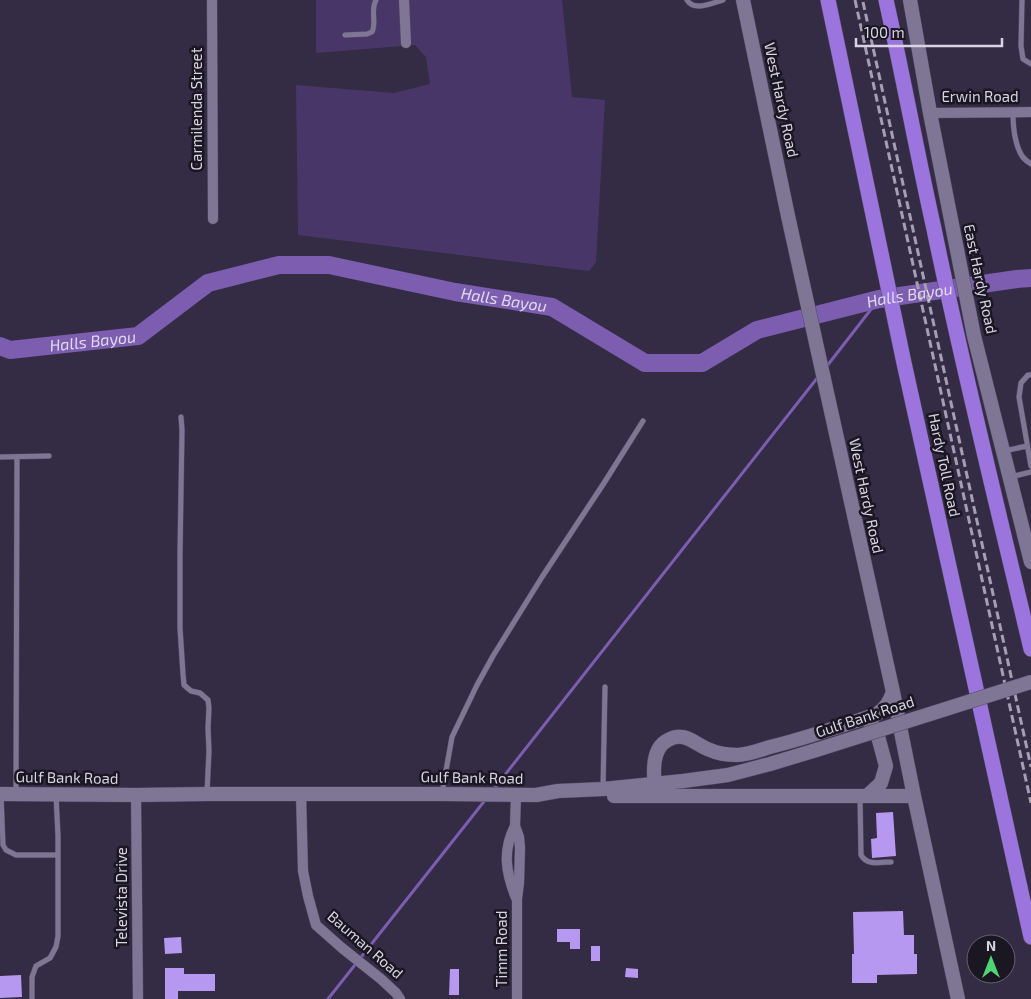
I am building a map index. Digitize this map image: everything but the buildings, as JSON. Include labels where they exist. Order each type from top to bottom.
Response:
[{"type":"highway","name":"Hardy Toll Road","points":[[828,0],[904,362],[1031,937]]},
{"type":"highway","points":[[886,0],[960,349],[1031,649]]},
{"type":"highway","points":[[892,0],[904,83]]},
{"type":"main road","name":"West Hardy Road","points":[[743,0],[958,999]]},
{"type":"main road","name":"East Hardy Road","points":[[910,0],[974,336],[1031,562]]},
{"type":"main road","name":"Gulf Bank Road","points":[[0,794],[536,795],[558,791],[603,789],[655,790],[683,781],[728,775],[770,764],[1031,682]]},
{"type":"main road","points":[[655,790],[654,766],[657,751],[668,740],[676,737],[686,737],[709,750],[729,754],[742,754],[796,740],[877,714],[884,709],[893,692]]},
{"type":"main road","points":[[860,720],[870,722],[876,729],[886,766],[881,783],[864,795]]},
{"type":"main road","points":[[536,795],[655,790],[914,796]]},
{"type":"street","name":"Carmilenda Street","points":[[212,0],[212,219]]},
{"type":"street","points":[[404,0],[406,43]]},
{"type":"street","name":"Erwin Road","points":[[930,113],[1031,112]]},
{"type":"street","name":"Bauman Road","points":[[301,794],[304,871],[308,896],[316,925],[381,979],[400,999]]},
{"type":"street","name":"Televista Drive","points":[[136,795],[138,999]]},
{"type":"street","name":"Timm Road","points":[[512,795],[515,826],[507,846],[507,866],[510,883],[517,899],[517,999]]},
{"type":"lane","points":[[345,36],[372,32],[374,29],[373,5],[376,0]]},
{"type":"lane","points":[[686,0],[694,6],[702,6],[723,0]]},
{"type":"lane","points":[[1022,0],[1023,60],[1031,64]]},
{"type":"lane","points":[[1013,112],[1015,140],[1022,157],[1031,164]]},
{"type":"lane","points":[[1031,375],[1021,383],[1019,397],[1031,466]]},
{"type":"lane","points":[[181,417],[180,628],[182,674],[184,685],[200,693],[208,700],[209,751],[207,794]]},
{"type":"lane","points":[[442,794],[452,737],[477,685],[542,577],[643,421]]},
{"type":"lane","points":[[1003,452],[1027,446]]},
{"type":"lane","points":[[0,457],[49,456]]},
{"type":"lane","points":[[16,794],[17,457]]},
{"type":"lane","points":[[1010,477],[1031,472]]},
{"type":"lane","points":[[603,789],[605,687]]},
{"type":"lane","points":[[0,794],[2,845],[6,850],[16,855],[58,855]]},
{"type":"lane","points":[[32,999],[32,977],[36,966],[50,958],[56,947],[58,936],[56,794]]},
{"type":"lane","points":[[864,795],[861,854],[863,859],[869,862],[890,862]]},
{"type":"shaded area","points":[[316,0],[562,0],[572,97],[605,100],[596,262],[589,271],[298,235],[296,85],[394,93],[430,84],[426,57],[415,45],[316,53]]},
{"type":"waterway","name":"Halls Bayou","points":[[0,346],[10,350],[138,336],[208,283],[279,265],[329,265],[455,292],[552,307],[645,363],[702,363],[757,330],[879,299],[1031,278]]},
{"type":"waterway","points":[[827,366],[879,299]]},
{"type":"waterway","points":[[493,790],[818,377]]},
{"type":"waterway","points":[[328,999],[486,799]]},
{"type":"railway","points":[[855,0],[1031,803]]},
{"type":"railway","points":[[863,2],[1031,767]]}]
